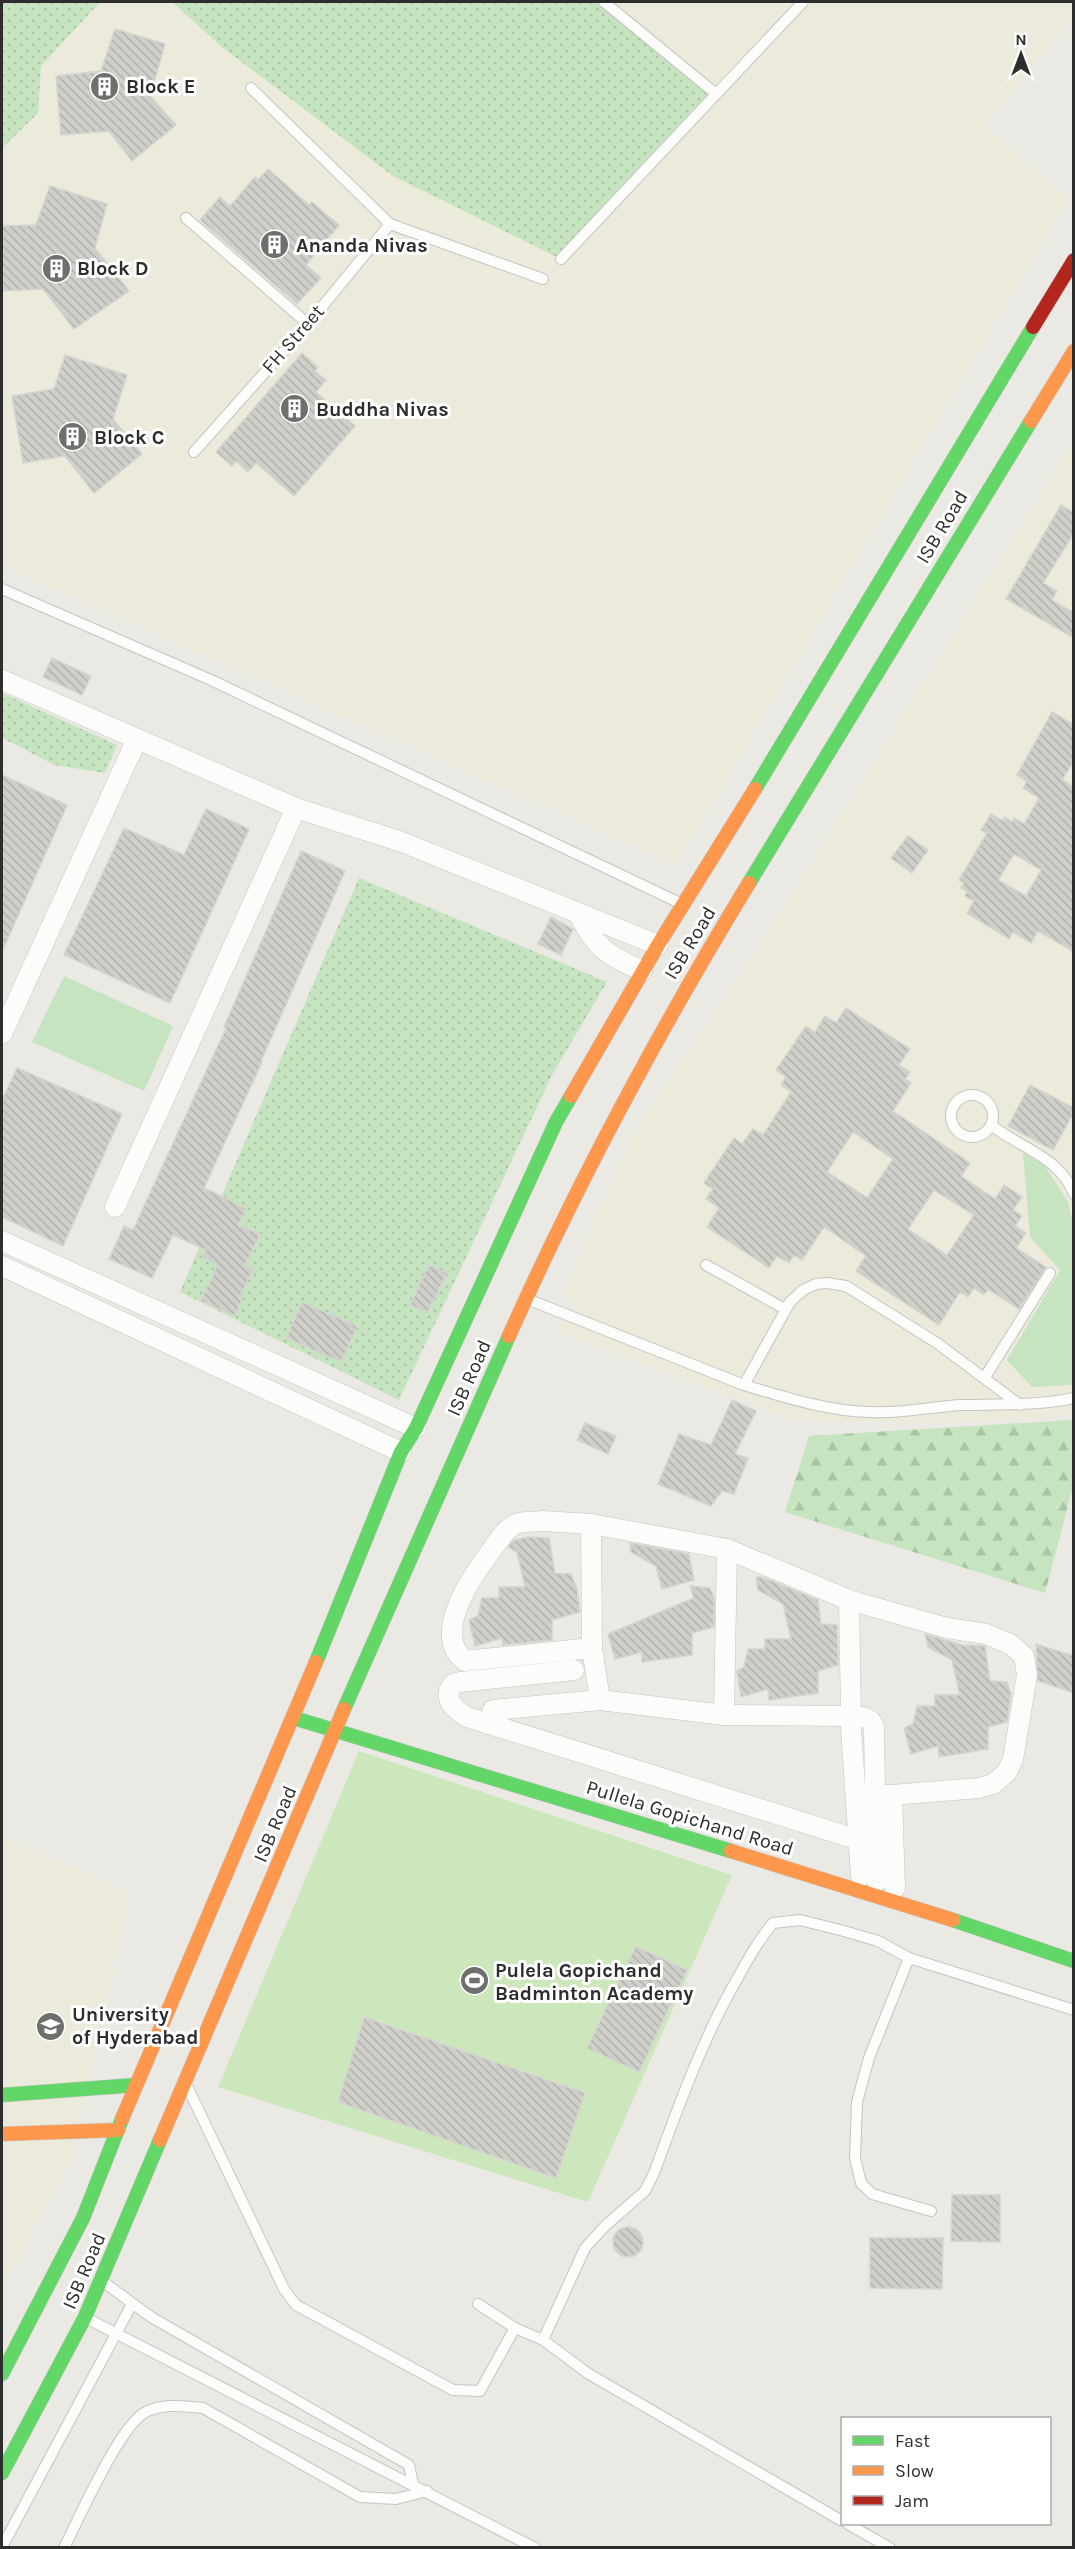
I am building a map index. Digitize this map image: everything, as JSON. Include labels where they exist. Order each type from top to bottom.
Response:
[{"type":"main road","name":"ISB Road","points":[[2,2374],[50,2289],[294,1718],[307,1701],[401,1452],[416,1428],[556,1122],[657,945],[921,523],[1074,260]]},
{"type":"main road","name":"ISB Road","points":[[2,2473],[86,2317],[441,1486],[584,1175],[695,972],[950,539],[1074,351]]},
{"type":"main road","name":"Pullela Gopichand Road","points":[[294,1718],[706,1844],[883,1886],[1074,1949]]},
{"type":"main road","points":[[706,1844],[711,1829]]},
{"type":"main road","name":"Pullela Gopichand Road","points":[[883,1886],[1074,1961]]},
{"type":"main road","points":[[2,2095],[136,2085]]},
{"type":"main road","points":[[2,2134],[118,2130]]},
{"type":"street","points":[[2,680],[296,808],[402,842],[657,945]]},
{"type":"street","points":[[2,1034],[137,739]]},
{"type":"street","points":[[115,1207],[296,808]]},
{"type":"street","points":[[578,913],[595,944],[612,957],[642,971]]},
{"type":"street","points":[[2,1241],[416,1428]]},
{"type":"street","points":[[2,1266],[401,1452]]},
{"type":"street","points":[[592,1648],[465,1661],[460,1657],[453,1644],[453,1630],[456,1612],[463,1593],[476,1570],[506,1531],[517,1523],[543,1521],[591,1524],[727,1549],[849,1600],[946,1628],[986,1634],[1010,1644],[1024,1656],[1027,1675],[1013,1759],[1006,1772],[993,1784],[979,1788],[874,1795]]},
{"type":"street","points":[[591,1524],[592,1648],[600,1700]]},
{"type":"street","points":[[724,1715],[727,1549]]},
{"type":"street","points":[[849,1600],[851,1722]]},
{"type":"street","points":[[574,1670],[453,1684],[449,1689],[449,1699],[453,1708],[467,1717],[859,1840],[883,1886]]},
{"type":"street","points":[[488,1724],[493,1710],[600,1700],[724,1715],[851,1722],[867,1717],[873,1722],[874,1795],[883,1886]]},
{"type":"street","points":[[859,1840],[874,1795]]},
{"type":"lane","points":[[604,2],[715,93]]},
{"type":"lane","points":[[561,259],[803,2]]},
{"type":"lane","points":[[251,88],[390,224],[543,279]]},
{"type":"lane","points":[[186,218],[308,324]]},
{"type":"lane","name":"FH Street","points":[[194,452],[308,324],[390,224]]},
{"type":"lane","points":[[2,589],[211,680],[683,905]]},
{"type":"lane","points":[[968,1095],[977,1095],[986,1099],[992,1107],[994,1116],[991,1125],[985,1133],[976,1137],[958,1132],[952,1124],[950,1115],[953,1106],[959,1098],[968,1095]]},
{"type":"lane","points":[[991,1125],[1022,1146],[1048,1159],[1074,1194]]},
{"type":"lane","points":[[706,1265],[785,1309]]},
{"type":"lane","points":[[985,1377],[1050,1273]]},
{"type":"lane","points":[[744,1385],[790,1302],[803,1290],[816,1284],[846,1286],[937,1343],[1020,1405]]},
{"type":"lane","points":[[526,1298],[744,1385],[778,1396],[869,1412],[958,1406],[1020,1405],[1074,1398]]},
{"type":"lane","points":[[543,2340],[585,2248],[605,2226],[645,2191],[705,2041],[759,1939],[773,1923],[800,1920],[844,1931],[878,1941],[909,1958],[1074,2010]]},
{"type":"lane","points":[[909,1958],[868,2058],[856,2102],[855,2158],[861,2183],[872,2194],[931,2211]]},
{"type":"lane","points":[[186,2083],[284,2289],[296,2306],[453,2390],[466,2392],[480,2391],[515,2328]]},
{"type":"lane","points":[[100,2280],[132,2304],[409,2465],[413,2484]]},
{"type":"lane","points":[[2,2547],[132,2304]]},
{"type":"lane","points":[[478,2304],[515,2328],[543,2340],[589,2374],[841,2520]]},
{"type":"lane","points":[[86,2317],[535,2547]]},
{"type":"lane","points":[[64,2547],[123,2434],[143,2414],[161,2407],[180,2405],[203,2408],[360,2497],[396,2499],[427,2491]]},
{"type":"lane","points":[[852,2525],[890,2547]]},
{"type":"shaded area","points":[[2,2],[1073,2],[1073,16],[984,126],[1068,199],[676,864],[2,565]]},
{"type":"shaded area","points":[[1073,442],[1073,1415],[939,1423],[793,1420],[551,1329],[577,1309],[565,1290],[628,1144],[802,878]]},
{"type":"shaded area","name":"University of Hyderabad","points":[[2,1837],[130,1893],[72,2158],[2,2288]]},
{"type":"green space","points":[[2,2],[100,2],[41,66],[38,113],[2,148]]},
{"type":"green space","points":[[172,2],[604,2],[715,93],[561,259],[393,176],[222,47]]},
{"type":"green space","points":[[2,693],[117,745],[105,773],[55,765],[2,738]]},
{"type":"green space","points":[[359,878],[607,982],[552,1075],[399,1400],[180,1292]]},
{"type":"green space","points":[[64,976],[173,1026],[144,1091],[32,1042]]},
{"type":"green space","points":[[1023,1153],[1044,1165],[1068,1202],[1073,1224],[1073,1385],[1032,1387],[1007,1360],[1060,1270],[1030,1237]]},
{"type":"green space","points":[[1073,1420],[1073,1487],[1045,1593],[785,1512],[809,1436]]},
{"type":"green space","name":"Pulela Gopichand Badminton Academy","points":[[359,1751],[732,1875],[588,2202],[218,2087]]},
{"type":"building","name":"Block E","points":[[115,29],[165,44],[150,96],[176,125],[132,161],[109,131],[61,135],[56,76],[101,71]]},
{"type":"building","name":"Ananda Nivas","points":[[268,169],[309,205],[312,202],[339,225],[306,265],[321,278],[297,304],[200,220],[220,197],[230,206],[255,177],[258,180]]},
{"type":"building","name":"Block D","points":[[50,186],[107,204],[95,248],[129,291],[74,329],[43,289],[2,291],[2,226],[36,225]]},
{"type":"building","name":"Buddha Nivas","points":[[302,353],[318,367],[315,371],[326,380],[316,392],[355,426],[294,496],[256,463],[248,472],[236,461],[232,466],[216,452]]},
{"type":"building","name":"Block C","points":[[65,355],[127,375],[113,419],[142,454],[94,493],[65,456],[23,463],[12,396],[54,389]]},
{"type":"building","points":[[1061,505],[1074,513],[1074,533],[1043,583],[1057,591],[1052,600],[1074,613],[1074,638],[1006,599]]},
{"type":"building","points":[[52,658],[91,676],[82,695],[43,677]]},
{"type":"building","points":[[1052,712],[1074,725],[1074,761],[1062,780],[1074,787],[1074,952],[1038,931],[1031,943],[1013,932],[1009,939],[967,913],[974,901],[965,896],[967,891],[961,888],[964,883],[959,880],[987,833],[981,830],[991,814],[1003,821],[1005,817],[1012,822],[1014,818],[1024,824],[1039,798],[1023,788],[1027,781],[1017,775]],"holes":[[[1014,854],[1041,870],[1026,896],[998,880]]]},
{"type":"building","points":[[2,775],[67,805],[2,952]]},
{"type":"building","points":[[206,809],[249,829],[170,1003],[64,955],[124,828],[184,855]]},
{"type":"building","points":[[908,836],[928,850],[912,873],[891,858]]},
{"type":"building","points":[[301,851],[345,871],[204,1188],[246,1208],[238,1225],[260,1234],[245,1265],[253,1269],[239,1299],[242,1300],[235,1316],[201,1301],[218,1264],[202,1257],[206,1250],[173,1235],[152,1278],[109,1259],[124,1226],[133,1230],[226,1028],[224,1027]]},
{"type":"building","points":[[551,917],[573,929],[561,955],[538,944]]},
{"type":"building","points":[[846,1008],[910,1049],[899,1065],[910,1072],[905,1079],[911,1083],[893,1111],[970,1163],[961,1176],[995,1199],[1004,1185],[1022,1197],[1013,1210],[1022,1216],[1015,1226],[1026,1233],[1016,1248],[1046,1267],[1019,1309],[988,1289],[984,1295],[974,1288],[968,1297],[960,1292],[939,1325],[856,1271],[866,1256],[824,1227],[802,1260],[794,1255],[789,1263],[777,1256],[769,1268],[707,1227],[719,1208],[706,1199],[713,1189],[704,1183],[734,1138],[742,1144],[753,1129],[763,1135],[791,1092],[781,1085],[786,1077],[776,1070],[806,1026],[815,1032],[825,1016],[836,1023]],"holes":[[[853,1132],[893,1159],[867,1198],[827,1172]],[[934,1190],[974,1215],[947,1255],[908,1229]]]},
{"type":"building","points":[[17,1068],[122,1114],[63,1246],[2,1217],[2,1096]]},
{"type":"building","points":[[1030,1085],[1074,1108],[1053,1150],[1008,1126]]},
{"type":"building","points":[[429,1265],[447,1273],[427,1313],[410,1305]]},
{"type":"building","points":[[302,1302],[357,1326],[341,1362],[286,1338]]},
{"type":"building","points":[[732,1400],[756,1411],[735,1454],[748,1458],[734,1494],[722,1491],[711,1506],[658,1484],[679,1434],[711,1445]]},
{"type":"building","points":[[585,1423],[616,1436],[608,1454],[577,1440]]},
{"type":"building","points":[[527,1537],[549,1538],[555,1573],[571,1574],[577,1589],[580,1612],[552,1620],[552,1640],[503,1645],[502,1638],[475,1646],[469,1620],[478,1616],[482,1598],[499,1598],[499,1587],[525,1587],[517,1552],[508,1547],[513,1541]]},
{"type":"building","points":[[630,1543],[689,1554],[694,1580],[662,1589],[656,1566],[631,1552]]},
{"type":"building","points":[[756,1577],[762,1577],[818,1600],[821,1624],[837,1625],[838,1665],[818,1671],[818,1693],[769,1700],[768,1689],[741,1697],[737,1671],[744,1667],[748,1649],[765,1649],[765,1639],[791,1639],[783,1604],[758,1590]]},
{"type":"building","points":[[690,1586],[710,1588],[714,1597],[714,1627],[692,1633],[692,1655],[642,1662],[642,1652],[615,1659],[608,1634],[694,1598]]},
{"type":"building","points":[[925,1634],[962,1645],[985,1646],[990,1681],[1007,1682],[1011,1695],[1007,1722],[988,1727],[988,1749],[939,1757],[938,1746],[911,1754],[904,1728],[913,1724],[917,1706],[935,1706],[935,1695],[960,1695],[952,1660],[928,1647]]},
{"type":"building","points":[[1036,1644],[1074,1656],[1074,1693],[1038,1681]]},
{"type":"building","points":[[636,1946],[687,1970],[639,2072],[587,2048]]},
{"type":"building","points":[[364,2017],[585,2093],[556,2178],[338,2102]]},
{"type":"building","points":[[952,2195],[1000,2195],[1000,2242],[951,2241]]},
{"type":"building","points":[[628,2227],[639,2231],[643,2242],[639,2253],[628,2257],[617,2253],[613,2242],[617,2231]]},
{"type":"building","points":[[870,2238],[943,2238],[942,2289],[870,2288]]},
{"type":"traffic: fast","points":[[755,789],[1033,327]]},
{"type":"traffic: fast","points":[[749,883],[1031,421]]},
{"type":"traffic: fast","points":[[316,1662],[401,1452],[416,1428],[556,1122],[571,1096]]},
{"type":"traffic: fast","points":[[344,1709],[509,1336]]},
{"type":"traffic: fast","points":[[294,1718],[731,1851]]},
{"type":"traffic: fast","points":[[953,1920],[1074,1961]]},
{"type":"traffic: fast","points":[[2,2095],[136,2085]]},
{"type":"traffic: fast","points":[[2,2374],[83,2218],[122,2119]]},
{"type":"traffic: fast","points":[[2,2473],[85,2317],[160,2140]]},
{"type":"traffic: slow","points":[[1031,421],[1074,351]]},
{"type":"traffic: slow","points":[[571,1096],[658,945],[755,789]]},
{"type":"traffic: slow","points":[[509,1336],[564,1219],[622,1105],[749,883]]},
{"type":"traffic: slow","points":[[122,2119],[316,1662]]},
{"type":"traffic: slow","points":[[160,2140],[344,1709]]},
{"type":"traffic: slow","points":[[731,1851],[953,1920]]},
{"type":"traffic: slow","points":[[2,2134],[118,2130]]},
{"type":"traffic: jam","points":[[1033,327],[1074,260]]},
{"type":"place","name":"Block E","points":[[105,86]]},
{"type":"place","name":"Ananda Nivas","points":[[275,245]]},
{"type":"place","name":"Block D","points":[[56,268]]},
{"type":"place","name":"Buddha Nivas","points":[[295,409]]},
{"type":"place","name":"Block C","points":[[73,437]]},
{"type":"place","name":"Pulela Gopichand Badminton Academy","points":[[474,1981]]},
{"type":"place","name":"University of Hyderabad","points":[[51,2026]]}]
